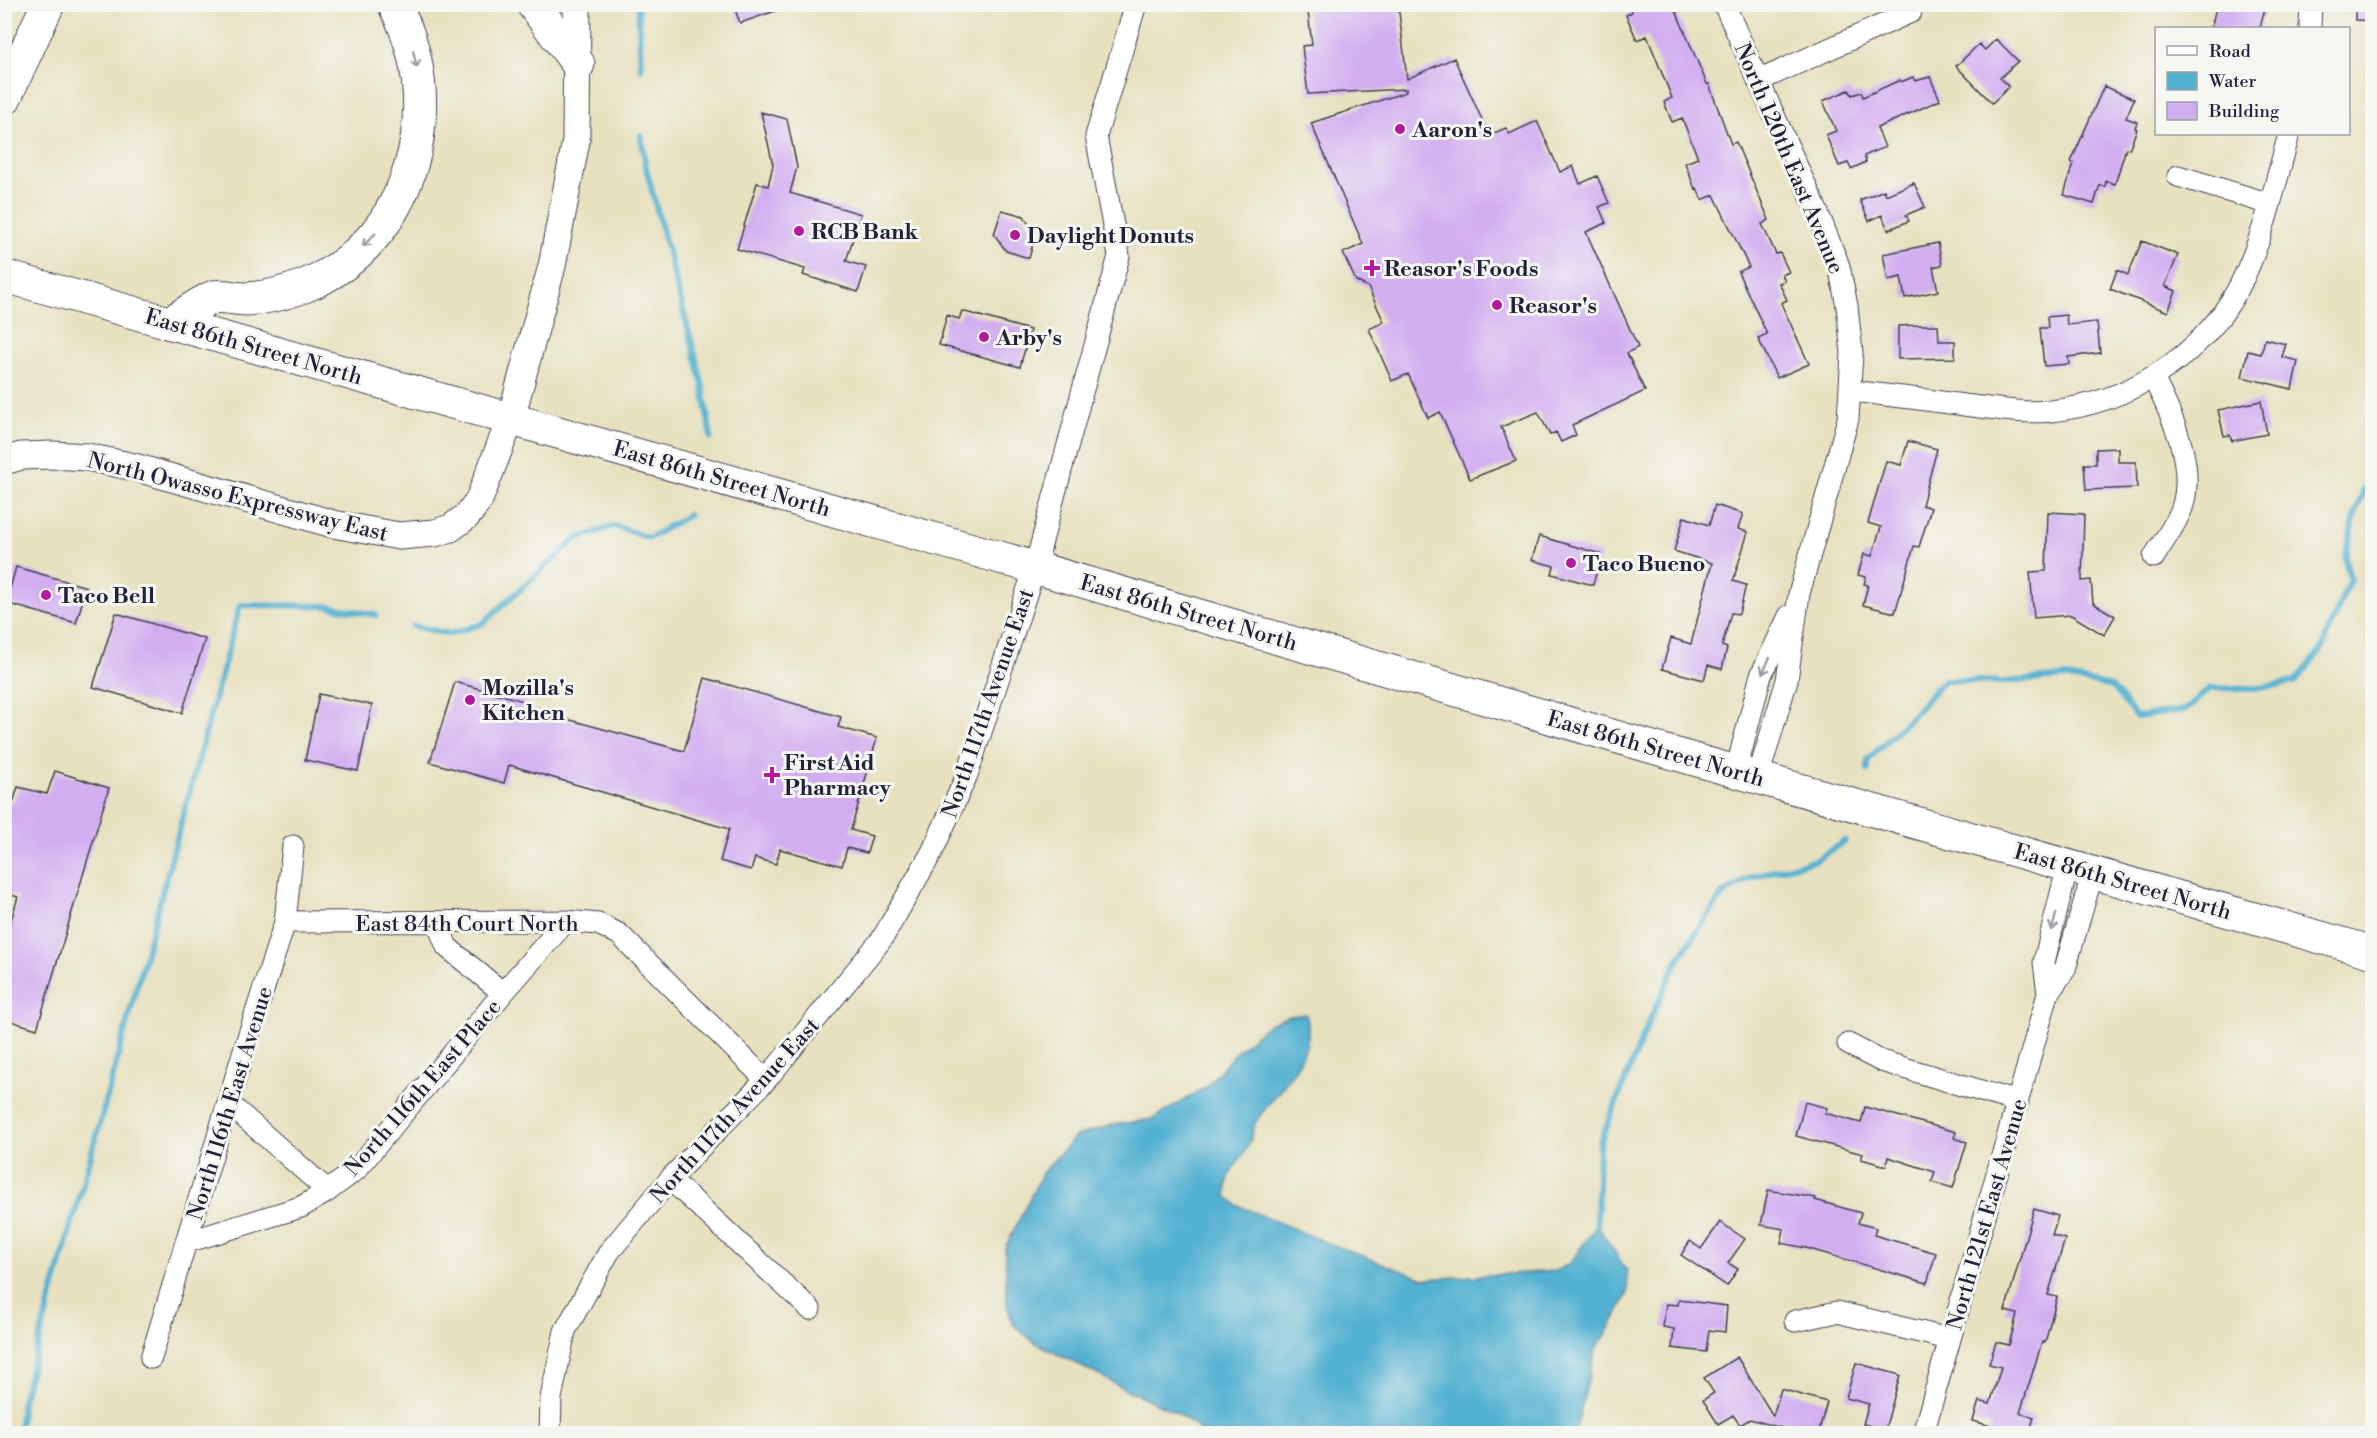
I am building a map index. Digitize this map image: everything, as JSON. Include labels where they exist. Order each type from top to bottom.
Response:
[{"type":"highway","points":[[4,99],[48,4]]},
{"type":"highway","points":[[170,323],[214,297],[247,299],[280,294],[323,277],[370,240],[386,220],[402,192],[414,159],[419,133],[419,78],[412,47],[394,4]]},
{"type":"highway","points":[[533,4],[578,64]]},
{"type":"main road","name":"East 86th Street North","points":[[4,276],[1035,567],[1747,774],[2373,952]]},
{"type":"street","name":"North Owasso Expressway East","points":[[4,461],[21,456],[53,454],[87,457],[134,467],[333,524],[372,532],[417,536],[451,528],[467,516],[479,500],[511,418],[552,266],[576,141],[577,4]]},
{"type":"street","name":"North 117th Avenue East","points":[[550,1434],[551,1398],[564,1331],[609,1252],[670,1179],[766,1080],[882,939],[932,852],[967,775],[1035,567],[1119,256],[1096,136],[1136,4]]},
{"type":"street","name":"North 120th East Avenue","points":[[1724,4],[1818,213],[1839,266],[1847,306],[1852,353],[1848,419],[1836,468],[1799,594],[1761,675],[1747,774]]},
{"type":"street","points":[[2310,27],[2311,4]]},
{"type":"street","points":[[1758,81],[1911,12]]},
{"type":"street","points":[[1851,391],[2010,411],[2049,411],[2076,407],[2113,396],[2153,378],[2188,351],[2215,323],[2237,290],[2270,204],[2289,135]]},
{"type":"street","points":[[2178,176],[2270,204]]},
{"type":"street","points":[[2153,378],[2178,432],[2184,462],[2185,486],[2182,508],[2154,557]]},
{"type":"street","name":"North 116th East Avenue","points":[[151,1358],[285,922],[293,846]]},
{"type":"street","name":"North 121st East Avenue","points":[[1923,1434],[2048,994],[2044,962],[2081,869]]},
{"type":"street","name":"East 84th Court North","points":[[285,922],[566,921],[598,924],[619,934],[766,1080]]},
{"type":"street","name":"North 116th East Place","points":[[187,1242],[301,1207],[328,1191],[357,1169],[566,921]]},
{"type":"street","points":[[437,922],[447,947],[503,993]]},
{"type":"street","points":[[1848,1044],[1881,1061],[2018,1102]]},
{"type":"street","points":[[228,1103],[328,1191]]},
{"type":"street","points":[[670,1179],[810,1309]]},
{"type":"street","points":[[1795,1321],[1837,1312],[1949,1339]]},
{"type":"water","points":[[1306,1014],[1307,1044],[1302,1057],[1285,1084],[1257,1120],[1248,1146],[1230,1174],[1227,1196],[1237,1205],[1323,1241],[1424,1279],[1556,1271],[1570,1263],[1597,1225],[1627,1271],[1628,1293],[1609,1330],[1596,1349],[1575,1433],[1198,1433],[1199,1429],[1176,1412],[1125,1389],[1032,1341],[1013,1324],[1007,1305],[1005,1248],[1043,1172],[1076,1136],[1113,1125],[1153,1119],[1206,1087],[1238,1050],[1269,1024],[1289,1016]]},
{"type":"building","points":[[733,4],[786,4],[787,7],[740,23]]},
{"type":"building","name":"Reasor's","points":[[1307,4],[1398,4],[1407,79],[1454,58],[1489,135],[1506,128],[1509,134],[1537,121],[1560,172],[1573,166],[1580,184],[1597,176],[1609,203],[1599,207],[1606,223],[1586,232],[1638,347],[1627,353],[1645,391],[1572,425],[1576,435],[1561,442],[1556,432],[1550,435],[1538,412],[1501,427],[1516,461],[1470,479],[1440,412],[1428,418],[1408,374],[1392,381],[1369,329],[1384,322],[1368,287],[1356,281],[1343,253],[1363,244],[1311,123],[1406,92],[1406,89],[1308,94],[1302,46],[1312,45]]},
{"type":"building","points":[[1629,4],[1673,4],[1707,84],[1709,84],[1731,144],[1736,142],[1769,220],[1762,224],[1776,254],[1780,253],[1789,272],[1782,275],[1785,281],[1779,283],[1787,300],[1781,303],[1809,364],[1777,378],[1758,338],[1767,334],[1738,272],[1749,267],[1714,195],[1702,200],[1697,188],[1695,189],[1685,163],[1698,158],[1682,118],[1672,122],[1664,102],[1672,98],[1647,36],[1637,40],[1626,15],[1632,12]]},
{"type":"building","points":[[2217,4],[2266,4],[2260,27],[2211,27]]},
{"type":"building","points":[[2355,4],[2373,4],[2373,21],[2355,20]]},
{"type":"building","points":[[1996,39],[2018,61],[2000,78],[2009,87],[1992,103],[1956,66],[1979,44],[1985,50]]},
{"type":"building","points":[[1913,77],[1915,81],[1930,77],[1940,100],[1877,128],[1885,147],[1864,156],[1866,162],[1851,169],[1848,163],[1839,166],[1826,135],[1836,131],[1823,101],[1849,90],[1852,95],[1861,92],[1863,97],[1900,80],[1901,82]]},
{"type":"building","points":[[2104,86],[2134,99],[2126,118],[2137,122],[2135,128],[2137,129],[2129,149],[2126,148],[2115,184],[2106,181],[2105,187],[2100,185],[2094,204],[2064,195],[2073,163],[2071,162]]},
{"type":"building","name":"RCB Bank","points":[[761,112],[787,119],[797,167],[790,193],[861,214],[846,261],[866,267],[858,292],[803,275],[805,269],[737,249],[757,183],[768,186],[773,165]]},
{"type":"building","points":[[1914,183],[1925,207],[1906,215],[1909,221],[1888,230],[1882,215],[1869,221],[1860,200],[1884,190],[1886,195]]},
{"type":"building","name":"Daylight Donuts","points":[[1002,210],[1024,216],[1035,236],[1029,258],[1006,251],[994,234]]},
{"type":"building","points":[[2142,241],[2178,255],[2165,286],[2176,291],[2168,312],[2110,289],[2117,270],[2128,275]]},
{"type":"building","points":[[1938,243],[1942,265],[1933,267],[1938,291],[1905,298],[1901,277],[1888,280],[1883,254]]},
{"type":"building","name":"Arby's","points":[[962,311],[1030,330],[1020,367],[939,345],[947,315],[959,319]]},
{"type":"building","points":[[2066,315],[2067,325],[2097,322],[2100,353],[2068,357],[2069,364],[2044,366],[2040,328],[2048,328],[2047,317]]},
{"type":"building","points":[[1938,325],[1939,341],[1955,341],[1955,358],[1898,359],[1898,326]]},
{"type":"building","points":[[2265,339],[2286,344],[2282,357],[2298,361],[2292,389],[2242,377],[2248,351],[2261,354]]},
{"type":"building","points":[[2261,401],[2267,434],[2232,441],[2230,435],[2224,436],[2218,410]]},
{"type":"building","points":[[1908,441],[1937,449],[1922,505],[1931,508],[1919,547],[1914,546],[1895,613],[1863,605],[1868,585],[1864,584],[1866,577],[1858,575],[1864,554],[1872,556],[1881,527],[1868,523],[1886,461],[1901,465]]},
{"type":"building","points":[[2118,448],[2118,462],[2136,462],[2137,488],[2086,490],[2084,464],[2096,464],[2096,449]]},
{"type":"building","points":[[1715,505],[1743,514],[1738,529],[1748,532],[1733,581],[1746,585],[1739,614],[1731,613],[1722,646],[1727,648],[1722,669],[1708,665],[1704,680],[1662,669],[1671,638],[1691,644],[1712,563],[1674,551],[1684,517],[1709,525]]},
{"type":"building","points":[[2048,512],[2084,514],[2082,581],[2091,580],[2093,603],[2115,616],[2104,635],[2071,615],[2034,618],[2030,572],[2046,571]]},
{"type":"building","name":"Taco Bueno","points":[[1539,536],[1601,554],[1593,585],[1552,574],[1554,566],[1532,560]]},
{"type":"building","name":"Taco Bell","points":[[16,567],[87,587],[76,623],[6,603]]},
{"type":"building","points":[[116,613],[205,639],[182,713],[93,687]]},
{"type":"building","name":"First Aid Pharmacy","points":[[705,678],[841,717],[838,727],[877,738],[851,830],[872,836],[867,853],[847,848],[842,866],[780,849],[776,864],[755,858],[751,870],[720,861],[729,829],[509,765],[504,783],[430,762],[455,682],[527,702],[526,708],[684,751]]},
{"type":"building","points":[[319,694],[372,705],[358,771],[305,760]]},
{"type":"building","points":[[55,771],[109,788],[37,1029],[4,1019],[4,943],[18,897],[4,893],[4,801],[13,803],[18,787],[47,794]]},
{"type":"building","points":[[1805,1102],[1827,1108],[1825,1113],[1861,1123],[1865,1107],[1956,1132],[1954,1138],[1967,1142],[1953,1188],[1932,1182],[1935,1172],[1888,1157],[1886,1166],[1861,1159],[1863,1154],[1796,1136]]},
{"type":"building","points":[[1768,1190],[1816,1198],[1815,1200],[1861,1213],[1858,1223],[1876,1228],[1874,1235],[1936,1253],[1927,1283],[1781,1243],[1784,1229],[1761,1225]]},
{"type":"building","points":[[2034,1209],[2058,1216],[2052,1235],[2065,1239],[2048,1295],[2057,1297],[2045,1343],[2042,1342],[2020,1413],[2034,1417],[2029,1434],[1989,1434],[1991,1426],[1973,1421],[1979,1401],[1990,1404],[2001,1367],[1989,1364],[1996,1342],[2009,1345],[2017,1314],[2005,1311]]},
{"type":"building","points":[[1720,1222],[1745,1239],[1728,1263],[1738,1269],[1727,1286],[1681,1255],[1690,1241],[1701,1249]]},
{"type":"building","points":[[1679,1300],[1727,1306],[1725,1332],[1709,1330],[1706,1352],[1672,1348],[1674,1329],[1663,1327],[1666,1304],[1678,1305]]},
{"type":"building","points":[[1737,1357],[1773,1416],[1781,1389],[1827,1402],[1818,1434],[1803,1434],[1750,1419],[1740,1425],[1733,1415],[1718,1424],[1703,1400],[1714,1393],[1704,1378]]},
{"type":"building","points":[[1856,1363],[1900,1375],[1885,1430],[1863,1424],[1869,1404],[1846,1398]]},
{"type":"waterway","points":[[638,4],[641,69]]},
{"type":"waterway","points":[[641,135],[646,168],[703,386],[711,438]]},
{"type":"waterway","points":[[1868,770],[1868,760],[1944,680],[2003,682],[2065,677],[2112,687],[2136,717],[2185,710],[2210,688],[2254,689],[2295,682],[2321,650],[2350,579],[2345,559],[2355,515],[2372,468]]},
{"type":"waterway","points":[[413,626],[450,634],[482,624],[576,539],[614,526],[649,538],[689,515]]},
{"type":"waterway","points":[[19,1434],[22,1401],[240,605],[327,606],[376,615]]},
{"type":"waterway","points":[[1597,1225],[1599,1145],[1650,1019],[1679,958],[1722,895],[1751,877],[1816,860],[1845,841]]},
{"type":"place","name":"Aaron's","points":[[1400,129]]},
{"type":"place","name":"RCB Bank","points":[[799,231]]},
{"type":"place","name":"Daylight Donuts","points":[[1015,235]]},
{"type":"place","name":"Reasor's Foods","points":[[1372,268]]},
{"type":"place","name":"Reasor's","points":[[1497,305]]},
{"type":"place","name":"Arby's","points":[[984,337]]},
{"type":"place","name":"Taco Bueno","points":[[1571,563]]},
{"type":"place","name":"Taco Bell","points":[[46,595]]},
{"type":"place","name":"Mozilla's Kitchen","points":[[470,700]]},
{"type":"place","name":"First Aid Pharmacy","points":[[772,775]]}]
